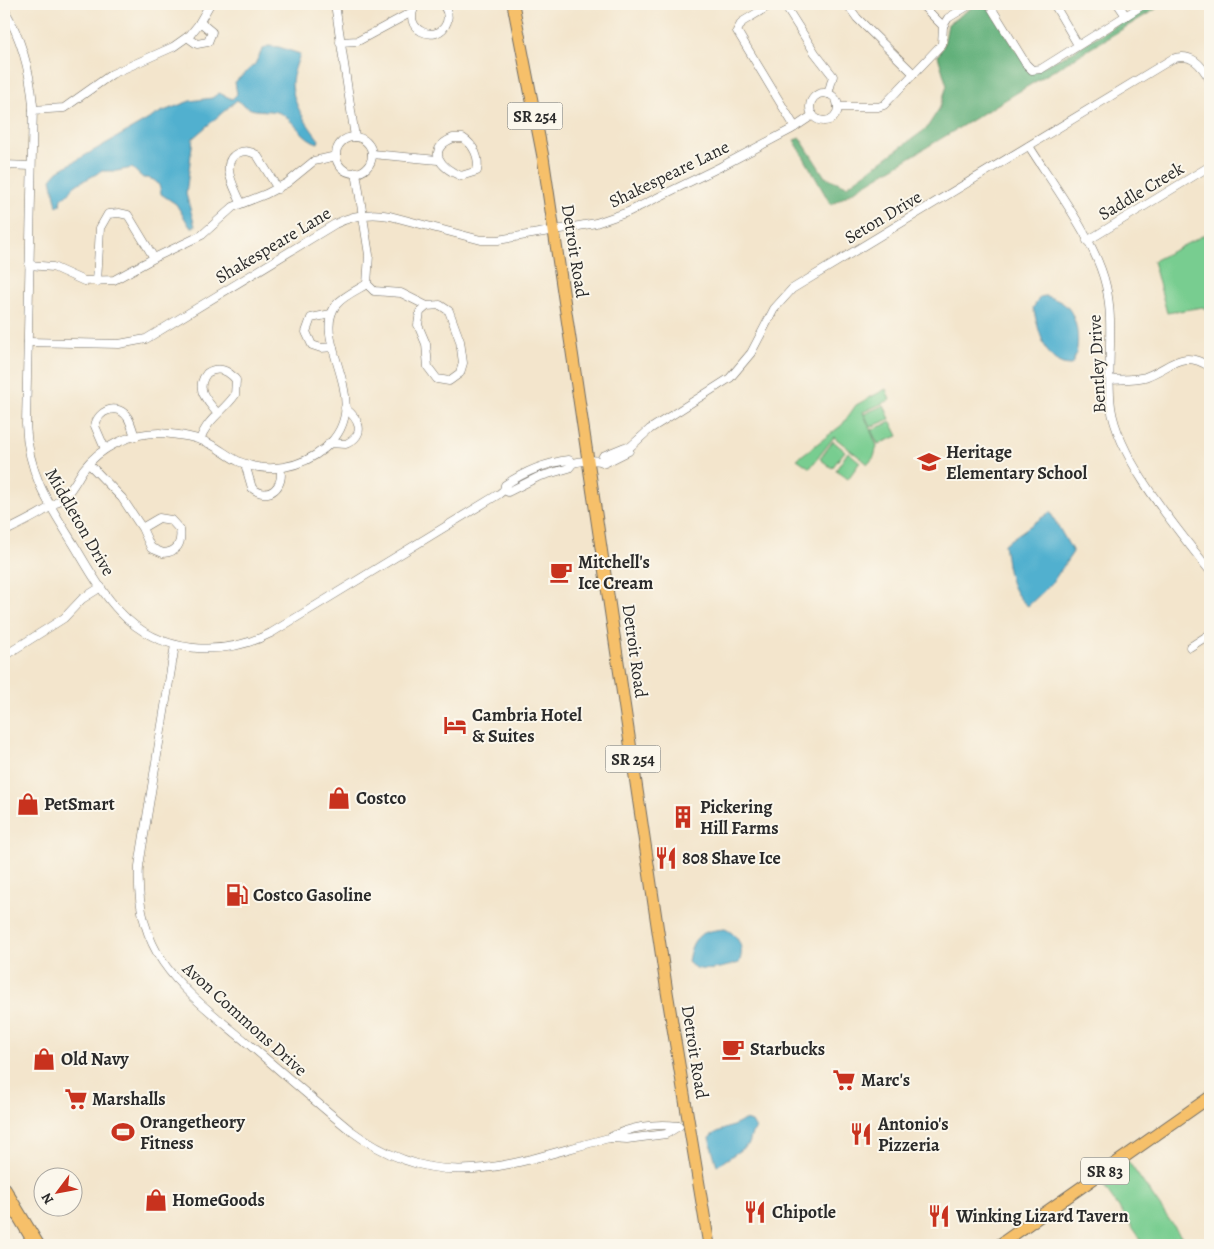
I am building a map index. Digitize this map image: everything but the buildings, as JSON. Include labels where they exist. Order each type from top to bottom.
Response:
[{"type":"highway","points":[[4,1190],[37,1245]]},
{"type":"main road","name":"Detroit Road","points":[[513,4],[543,157],[683,1125],[709,1245]]},
{"type":"main road","name":"SR 83","points":[[999,1245],[1210,1097]]},
{"type":"street","points":[[33,110],[64,108],[112,74],[163,52],[186,37],[200,22],[210,4]]},
{"type":"street","points":[[334,4],[355,137]]},
{"type":"street","points":[[340,42],[358,41],[412,12],[417,4]]},
{"type":"street","points":[[412,12],[416,27],[424,33],[434,34],[442,29],[447,20],[446,10],[442,4]]},
{"type":"street","points":[[772,4],[742,22],[738,32],[795,127]]},
{"type":"street","points":[[784,4],[802,34],[833,76],[828,94]]},
{"type":"street","points":[[847,4],[857,18],[914,74]]},
{"type":"street","points":[[921,4],[943,26]]},
{"type":"street","points":[[838,107],[878,107],[884,105],[942,44],[943,26],[948,18],[971,4]]},
{"type":"street","points":[[989,4],[1026,64],[1032,70],[1041,68],[1143,5]]},
{"type":"street","points":[[1054,4],[1078,45]]},
{"type":"street","points":[[1118,4],[1126,16]]},
{"type":"street","name":"Middleton Drive","points":[[4,9],[23,48],[30,76],[33,110],[27,447],[36,480],[49,506],[115,607],[134,624],[152,636],[175,645],[216,649],[241,645],[262,638],[504,490],[508,492],[538,477],[569,468],[573,463],[588,460]]},
{"type":"street","points":[[186,37],[197,44],[208,42],[212,32],[200,22]]},
{"type":"street","name":"Seton Drive","points":[[588,460],[606,463],[620,457],[629,451],[629,448],[650,430],[730,378],[751,353],[774,309],[792,289],[1172,59],[1189,57],[1200,64],[1210,80]]},
{"type":"street","points":[[828,94],[835,99],[838,107],[835,116],[829,120],[822,120],[813,115],[811,106],[813,100],[818,95],[828,94]]},
{"type":"street","name":"Shakespeare Lane","points":[[28,342],[119,344],[146,339],[335,224],[363,215],[376,213],[480,240],[498,240],[596,223],[628,212],[795,127],[813,115]]},
{"type":"street","points":[[355,137],[367,143],[372,154],[366,168],[356,172],[348,172],[341,168],[336,156],[340,144],[346,138],[355,137]]},
{"type":"street","points":[[372,154],[438,160],[447,170],[461,176],[477,171],[478,167],[474,149],[463,138],[453,138],[443,144],[438,160]]},
{"type":"street","name":"Bentley Drive","points":[[1030,146],[1087,241],[1106,285],[1109,308],[1110,380],[1114,417],[1127,451],[1165,513],[1210,571]]},
{"type":"street","points":[[241,203],[228,167],[232,158],[240,152],[252,152],[256,155],[278,188]]},
{"type":"street","points":[[29,265],[48,265],[80,280],[97,282],[121,278],[154,258],[202,235],[233,207],[278,188],[295,178],[314,161],[336,156]]},
{"type":"street","points":[[4,165],[32,166]]},
{"type":"street","name":"Saddle Creek","points":[[1087,241],[1210,166]]},
{"type":"street","points":[[356,172],[370,262],[367,284],[371,290],[401,293],[427,306],[440,305],[450,311],[460,341],[462,369],[456,378],[450,381],[437,379],[428,367],[426,344],[418,321],[420,312],[427,306]]},
{"type":"street","points":[[97,282],[100,228],[108,214],[119,213],[128,215],[154,258]]},
{"type":"street","points":[[4,532],[67,494],[89,464],[105,449],[135,437],[158,433],[200,440],[245,464],[259,468],[280,468],[305,460],[330,443],[340,427],[345,408],[343,386],[328,323],[331,314],[340,301],[367,284]]},
{"type":"street","points":[[331,314],[311,318],[306,332],[312,345],[321,348],[333,347]]},
{"type":"street","points":[[1110,380],[1144,377],[1177,360],[1193,360],[1210,367]]},
{"type":"street","points":[[200,440],[205,427],[232,399],[236,390],[232,376],[220,369],[207,373],[201,387],[202,394],[217,413]]},
{"type":"street","points":[[330,443],[346,444],[356,436],[359,427],[357,420],[345,408]]},
{"type":"street","points":[[105,449],[95,426],[98,417],[107,410],[117,410],[126,416],[135,437]]},
{"type":"street","points":[[89,464],[122,498],[142,528],[149,545],[154,550],[167,553],[178,546],[180,530],[172,520],[159,518],[142,528]]},
{"type":"street","points":[[245,464],[252,488],[265,493],[273,491],[280,485],[282,477],[280,468]]},
{"type":"street","points":[[4,656],[64,618],[82,600],[101,587]]},
{"type":"street","points":[[1190,647],[1210,634]]},
{"type":"street","name":"Avon Commons Drive","points":[[175,645],[162,716],[138,879],[142,914],[149,937],[172,976],[186,992],[350,1130],[370,1145],[402,1160],[441,1170],[476,1170],[608,1138],[625,1130],[665,1124],[683,1125]]},
{"type":"green space","points":[[977,4],[986,4],[1031,72],[1067,55],[1149,4],[1164,4],[831,205],[794,140],[800,138],[825,177],[847,186],[926,129],[939,109],[947,86],[938,56],[944,45],[948,24]]},
{"type":"green space","points":[[1210,232],[1210,311],[1203,307],[1167,313],[1153,261]]},
{"type":"green space","points":[[886,389],[890,400],[863,412],[877,446],[874,457],[868,464],[834,437],[810,468],[797,459],[842,425],[856,405]]},
{"type":"green space","points":[[884,405],[890,419],[871,427],[864,414]]},
{"type":"green space","points":[[891,422],[898,436],[878,444],[871,430]]},
{"type":"green space","points":[[833,441],[845,451],[832,468],[820,459]]},
{"type":"green space","points":[[848,452],[860,462],[848,479],[836,470]]},
{"type":"green space","points":[[1128,1161],[1187,1245],[1145,1245],[1099,1180]]},
{"type":"water","points":[[268,46],[279,47],[300,54],[293,77],[293,92],[301,114],[319,140],[318,143],[303,134],[282,114],[251,109],[237,100],[193,138],[186,194],[195,226],[190,227],[176,204],[161,194],[160,187],[156,182],[143,178],[132,168],[117,171],[101,171],[79,183],[61,198],[60,205],[57,206],[51,179],[58,171],[161,112],[190,101],[212,98],[219,93],[232,99],[237,94],[235,82],[255,64],[262,50]]},
{"type":"water","points":[[1045,296],[1064,304],[1069,309],[1075,322],[1078,337],[1076,352],[1071,365],[1062,364],[1055,359],[1044,344],[1033,308],[1040,297]]},
{"type":"water","points":[[1050,512],[1073,552],[1052,583],[1028,606],[1021,600],[1013,586],[1008,570],[1004,544]]},
{"type":"water","points":[[725,929],[734,935],[740,943],[741,958],[739,963],[705,970],[698,969],[688,962],[692,946],[699,936],[709,931]]},
{"type":"water","points":[[744,1120],[752,1122],[756,1129],[752,1133],[749,1144],[717,1166],[709,1138]]},
{"type":"place","name":"Heritage Elementary School","points":[[929,462]]},
{"type":"place","name":"Mitchell's Ice Cream","points":[[561,572]]},
{"type":"place","name":"Cambria Hotel & Suites","points":[[455,725]]},
{"type":"place","name":"Costco","points":[[339,798]]},
{"type":"place","name":"PetSmart","points":[[28,804]]},
{"type":"place","name":"Pickering Hill Farms","points":[[683,817]]},
{"type":"place","name":"808 Shave Ice","points":[[666,858]]},
{"type":"place","name":"Costco Gasoline","points":[[237,895]]},
{"type":"place","name":"Starbucks","points":[[733,1049]]},
{"type":"place","name":"Old Navy","points":[[44,1059]]},
{"type":"place","name":"Marc's","points":[[844,1080]]},
{"type":"place","name":"Marshalls","points":[[76,1099]]},
{"type":"place","name":"Orangetheory Fitness","points":[[123,1132]]},
{"type":"place","name":"Antonio's Pizzeria","points":[[861,1134]]},
{"type":"place","name":"HomeGoods","points":[[156,1200]]},
{"type":"place","name":"Chipotle","points":[[755,1212]]},
{"type":"place","name":"Winking Lizard Tavern","points":[[939,1216]]}]
